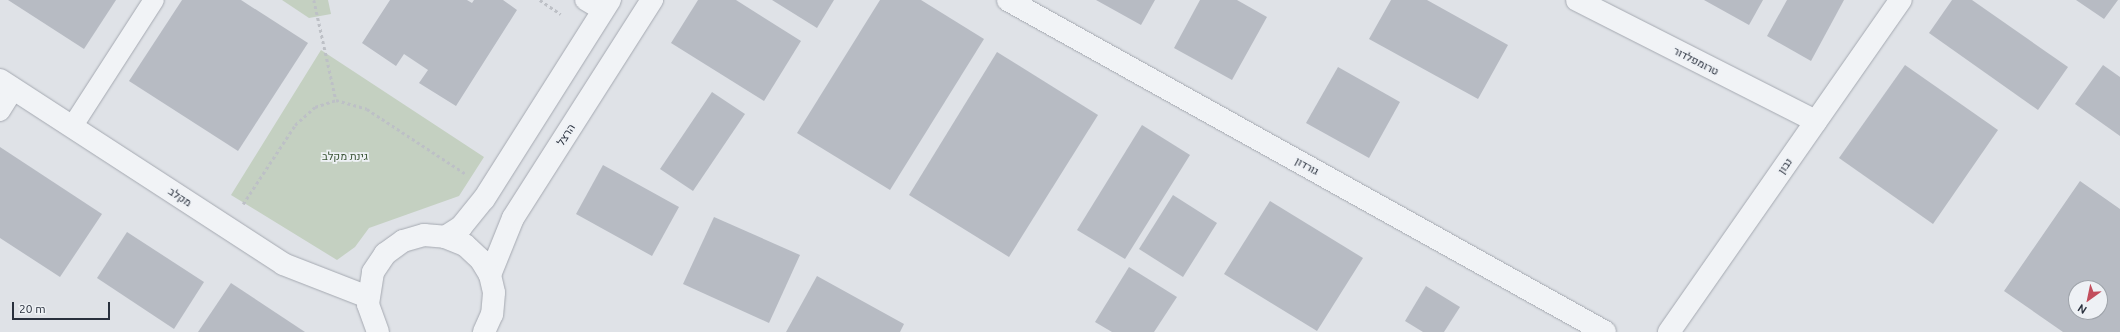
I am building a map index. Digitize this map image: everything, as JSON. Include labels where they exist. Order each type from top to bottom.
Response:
[{"type":"street","name":"הרצל","points":[[490,275],[513,218],[652,0]]},
{"type":"street","name":"גורדון","points":[[1008,0],[1606,332]]},
{"type":"street","name":"טרומפלדור","points":[[1577,0],[1816,121]]},
{"type":"street","name":"נבון","points":[[1669,332],[1901,0]]},
{"type":"street","points":[[445,237],[472,216],[607,6]]},
{"type":"street","name":"מקלב","points":[[7,84],[283,264],[368,298]]},
{"type":"street","points":[[378,332],[372,321],[368,298],[373,272],[385,254],[403,241],[424,235],[445,237],[465,245],[490,275],[494,293],[492,314],[484,332]]},
{"type":"lane","points":[[72,127],[154,0]]},
{"type":"lane","points":[[585,0],[607,6]]},
{"type":"lane","points":[[0,111],[7,84]]},
{"type":"path","points":[[314,0],[336,100]]},
{"type":"path","points":[[228,228],[295,125],[315,107],[336,100],[367,109],[490,190]]},
{"type":"green space","points":[[282,0],[328,0],[331,14],[309,18]]},
{"type":"green space","name":"גינת מקלב","points":[[321,50],[484,157],[459,196],[369,228],[355,247],[337,260],[231,195]]},
{"type":"building","points":[[8,0],[116,0],[84,49]]},
{"type":"building","points":[[182,0],[241,0],[308,43],[238,151],[129,81]]},
{"type":"building","points":[[390,0],[467,0],[472,3],[474,0],[503,0],[517,10],[456,106],[419,83],[428,70],[404,54],[396,66],[362,43]]},
{"type":"building","points":[[698,0],[736,0],[801,41],[764,101],[671,43]]},
{"type":"building","points":[[772,0],[834,0],[817,28]]},
{"type":"building","points":[[880,0],[921,0],[984,39],[890,190],[797,133]]},
{"type":"building","points":[[1096,0],[1155,0],[1141,25]]},
{"type":"building","points":[[1200,0],[1237,0],[1267,17],[1232,80],[1174,48]]},
{"type":"building","points":[[1391,0],[1427,0],[1508,45],[1478,99],[1369,39]]},
{"type":"building","points":[[1704,0],[1763,0],[1749,25]]},
{"type":"building","points":[[1787,0],[1844,0],[1811,61],[1767,36]]},
{"type":"building","points":[[1952,0],[1972,0],[2068,67],[2038,110],[1929,33]]},
{"type":"building","points":[[2076,0],[2118,0],[2104,19]]},
{"type":"building","points":[[997,52],[1098,115],[1009,257],[909,195]]},
{"type":"building","points":[[1905,65],[1998,130],[1933,224],[1839,158]]},
{"type":"building","points":[[2103,65],[2120,77],[2120,136],[2075,104]]},
{"type":"building","points":[[1338,67],[1400,102],[1369,158],[1306,123]]},
{"type":"building","points":[[712,92],[745,114],[693,191],[660,169]]},
{"type":"building","points":[[1142,125],[1190,155],[1125,259],[1077,230]]},
{"type":"building","points":[[0,147],[102,214],[60,277],[0,238]]},
{"type":"building","points":[[603,165],[679,207],[652,256],[576,214]]},
{"type":"building","points":[[2080,181],[2120,209],[2120,332],[2063,332],[2004,291]]},
{"type":"building","points":[[1173,195],[1217,223],[1183,277],[1139,249]]},
{"type":"building","points":[[1270,201],[1363,258],[1317,331],[1224,274]]},
{"type":"building","points":[[714,217],[800,255],[769,323],[683,284]]},
{"type":"building","points":[[127,232],[204,282],[174,329],[97,278]]},
{"type":"building","points":[[1129,267],[1177,297],[1154,332],[1112,332],[1095,322]]},
{"type":"building","points":[[817,276],[904,324],[900,332],[786,332]]},
{"type":"building","points":[[231,283],[305,332],[198,332]]},
{"type":"building","points":[[1426,286],[1460,307],[1444,332],[1423,332],[1405,321]]}]
